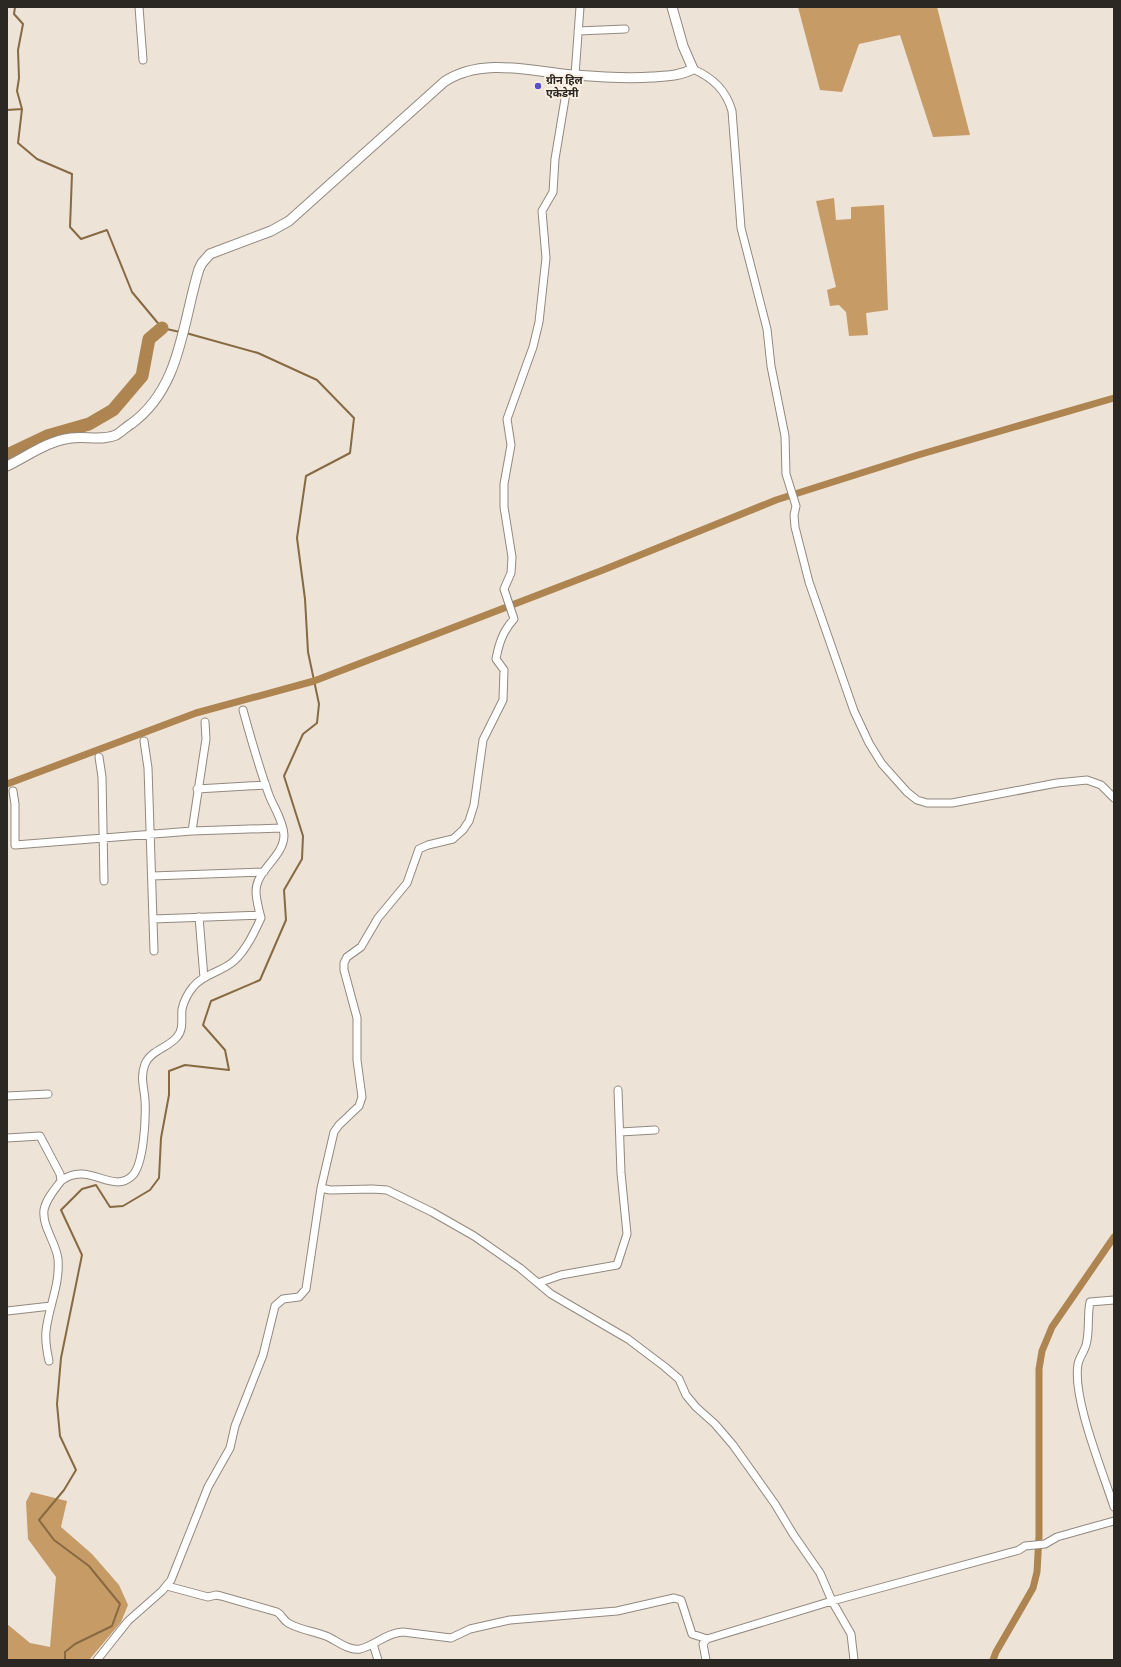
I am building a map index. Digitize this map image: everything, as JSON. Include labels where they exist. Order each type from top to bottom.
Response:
[{"type":"street","points":[[139,7],[143,60]]},
{"type":"street","points":[[97,1660],[128,1621],[167,1586],[175,1572],[208,1487],[230,1448],[235,1426],[263,1355],[275,1306],[283,1299],[299,1297],[306,1289],[321,1188],[336,1129],[356,1110],[362,1097],[357,1060],[357,1018],[344,970],[344,963],[347,957],[364,943],[378,918],[406,883],[419,849],[428,845],[453,839],[463,830],[469,821],[474,805],[483,740],[503,700],[504,670],[496,659],[498,649],[506,628],[514,619],[504,589],[511,573],[512,557],[504,507],[504,484],[511,445],[507,419],[533,347],[539,322],[546,258],[542,211],[553,192],[555,159],[572,75],[580,7]]},
{"type":"street","points":[[672,7],[683,46],[693,69],[706,75],[719,86],[727,96],[732,112],[741,228],[767,329],[771,366],[785,436],[787,477],[795,502],[794,520],[809,582],[854,711],[875,753],[908,792],[922,802],[932,804],[945,804],[1057,783],[1087,780],[1101,785],[1114,798]]},
{"type":"street","points":[[578,31],[625,29]]},
{"type":"street","points":[[7,466],[49,444],[70,438],[104,438],[116,434],[139,418],[158,398],[171,373],[199,269],[206,258],[217,251],[270,231],[289,220],[427,96],[450,78],[472,70],[487,68],[572,75],[642,78],[675,75],[693,69]]},
{"type":"street","points":[[49,1362],[46,1331],[51,1306],[58,1283],[58,1258],[53,1240],[45,1224],[44,1211],[46,1203],[61,1181],[70,1174],[81,1173],[118,1183],[131,1177],[136,1170],[141,1154],[145,1100],[142,1079],[144,1066],[148,1059],[156,1052],[174,1042],[181,1032],[182,1008],[187,995],[194,986],[204,978],[233,962],[254,933],[261,918],[256,890],[264,872],[281,846],[284,835],[266,785],[243,710]]},
{"type":"street","points":[[192,831],[197,789],[206,739],[205,722]]},
{"type":"street","points":[[144,742],[150,833],[154,950]]},
{"type":"street","points":[[98,757],[102,777],[104,881]]},
{"type":"street","points":[[197,789],[266,785]]},
{"type":"street","points":[[13,791],[15,804],[15,845],[150,833],[282,828]]},
{"type":"street","points":[[152,876],[264,872]]},
{"type":"street","points":[[153,919],[260,915]]},
{"type":"street","points":[[199,917],[204,978]]},
{"type":"street","points":[[538,1283],[561,1275],[616,1265],[619,1262],[620,1251],[627,1234],[618,1090]]},
{"type":"street","points":[[7,1096],[48,1094]]},
{"type":"street","points":[[620,1132],[655,1130]]},
{"type":"street","points":[[7,1138],[40,1136],[60,1174],[61,1181]]},
{"type":"street","points":[[321,1188],[330,1190],[387,1190],[432,1212],[474,1236],[582,1313],[628,1339],[679,1379],[686,1395],[696,1407],[715,1424],[733,1445],[775,1504],[793,1534],[820,1573],[832,1601],[851,1634],[854,1660]]},
{"type":"street","points":[[1114,1300],[1090,1302],[1087,1314],[1086,1345],[1078,1362],[1077,1371],[1085,1416],[1114,1507]]},
{"type":"street","points":[[7,1311],[51,1306]]},
{"type":"street","points":[[706,1660],[703,1644],[707,1640],[832,1601],[1019,1550],[1025,1546],[1045,1544],[1057,1537],[1114,1521]]},
{"type":"street","points":[[167,1586],[208,1597],[216,1595],[221,1596],[277,1612],[281,1614],[286,1621],[294,1626],[360,1649],[396,1632],[451,1638],[470,1629],[495,1623],[551,1615],[617,1610],[674,1598],[681,1600],[692,1634],[707,1640]]},
{"type":"street","points":[[373,1644],[378,1660]]},
{"type":"shaded area","points":[[798,7],[937,7],[970,135],[933,137],[900,35],[859,44],[842,92],[820,90]]},
{"type":"shaded area","points":[[834,198],[836,220],[851,219],[851,207],[884,205],[888,310],[866,313],[868,335],[849,336],[846,312],[839,305],[830,306],[827,290],[836,287],[816,201]]},
{"type":"shaded area","points":[[31,1492],[67,1501],[61,1527],[92,1554],[119,1585],[128,1605],[121,1622],[89,1660],[7,1660],[7,1624],[30,1643],[50,1647],[56,1577],[28,1539],[26,1502]]},
{"type":"waterway","points":[[15,7],[14,14],[23,24],[18,50],[19,78],[17,91],[22,109]]},
{"type":"waterway","points":[[7,110],[22,109],[18,143],[37,159],[72,174],[70,227],[81,239],[107,230],[132,292],[162,328],[180,332]]},
{"type":"waterway","points":[[7,455],[47,436],[89,424],[113,410],[142,376],[149,339],[162,328]]},
{"type":"waterway","points":[[65,1660],[65,1652],[75,1644],[112,1626],[120,1604],[89,1566],[54,1540],[39,1520],[64,1490],[76,1470],[60,1436],[57,1404],[61,1358],[82,1255],[61,1210],[82,1189],[96,1185],[110,1207],[123,1206],[150,1190],[159,1178],[161,1138],[169,1095],[169,1071],[185,1065],[229,1070],[225,1050],[203,1025],[211,1001],[260,980],[286,920],[284,890],[302,859],[303,836],[284,776],[303,734],[317,723],[319,704],[308,652],[305,599],[297,538],[306,476],[350,453],[354,418],[317,380],[258,353],[186,333]]},
{"type":"waterway","points":[[7,784],[196,713],[314,681],[603,570],[776,500],[918,455],[1114,398]]},
{"type":"waterway","points":[[993,1660],[996,1652],[1033,1588],[1037,1572],[1039,1536],[1039,1369],[1042,1351],[1052,1327],[1114,1237]]},
{"type":"place","name":"ग्रीन हिल एकेडेमी","points":[[538,86]]}]
